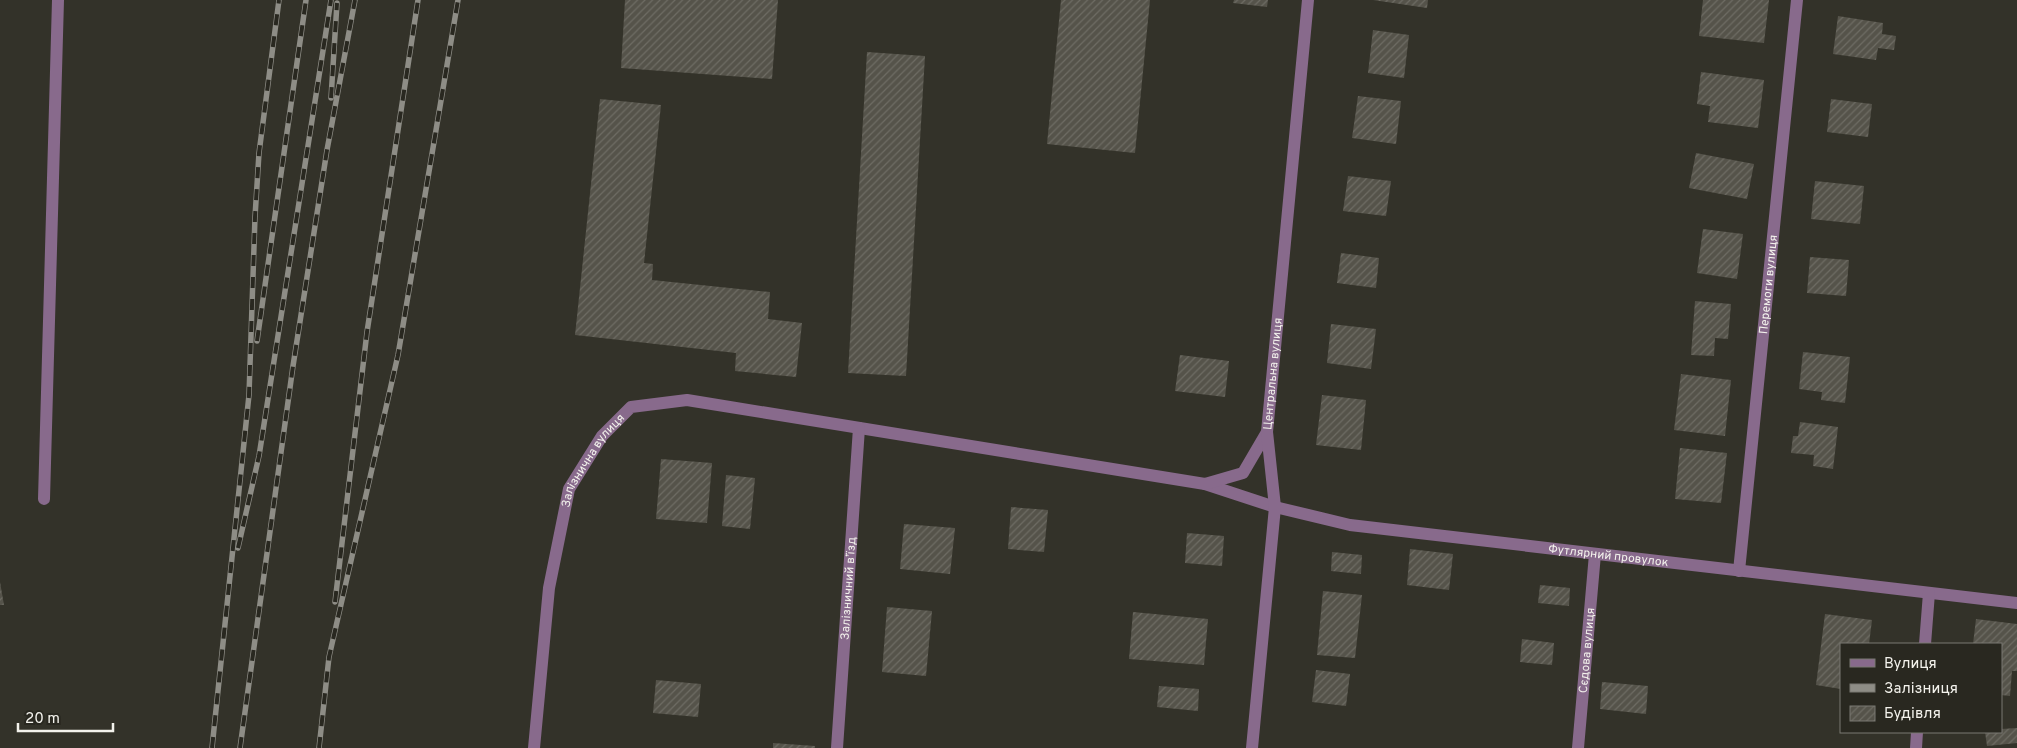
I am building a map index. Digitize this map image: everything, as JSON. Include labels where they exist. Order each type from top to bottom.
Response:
[{"type":"street","points":[[44,499],[58,0]]},
{"type":"street","name":"Центральна вулиця","points":[[1252,748],[1275,507],[1267,432],[1308,0]]},
{"type":"street","name":"Перемоги вулиця","points":[[1739,571],[1797,0]]},
{"type":"street","name":"Залізнична вулиця","points":[[534,748],[549,588],[569,489],[602,436],[631,407],[687,400],[1205,484]]},
{"type":"street","name":"Залізничний в’їзд","points":[[836,748],[859,428]]},
{"type":"street","points":[[1205,484],[1243,473],[1267,432]]},
{"type":"street","name":"Футлярний провулок","points":[[1205,484],[1275,507],[1350,525],[1929,594],[2017,602]]},
{"type":"street","name":"Сєдова вулиця","points":[[1578,748],[1594,554]]},
{"type":"street","points":[[1925,643],[1929,594]]},
{"type":"street","points":[[1916,748],[1917,733]]},
{"type":"building","points":[[625,0],[778,0],[772,79],[621,68]]},
{"type":"building","points":[[1061,0],[1150,0],[1135,153],[1047,144]]},
{"type":"building","points":[[1234,0],[1268,0],[1267,7],[1233,3]]},
{"type":"building","points":[[1373,0],[1428,0],[1427,8]]},
{"type":"building","points":[[1703,0],[1769,0],[1764,43],[1699,36]]},
{"type":"building","points":[[1838,16],[1883,23],[1882,34],[1896,36],[1894,50],[1878,48],[1876,60],[1833,54]]},
{"type":"building","points":[[1373,30],[1409,35],[1404,78],[1368,73]]},
{"type":"building","points":[[867,52],[925,56],[906,376],[848,373]]},
{"type":"building","points":[[1701,72],[1764,80],[1758,128],[1708,122],[1710,106],[1697,104]]},
{"type":"building","points":[[1358,96],[1401,101],[1396,144],[1352,138]]},
{"type":"building","points":[[600,99],[661,105],[644,263],[653,264],[652,280],[770,292],[768,319],[802,323],[796,377],[735,371],[736,353],[575,335]]},
{"type":"building","points":[[1831,99],[1872,104],[1868,137],[1827,132]]},
{"type":"building","points":[[1696,153],[1754,164],[1747,199],[1689,188]]},
{"type":"building","points":[[1348,176],[1391,181],[1386,216],[1343,211]]},
{"type":"building","points":[[1815,181],[1864,186],[1860,224],[1811,219]]},
{"type":"building","points":[[1703,229],[1743,234],[1737,279],[1697,273]]},
{"type":"building","points":[[1341,253],[1379,258],[1376,288],[1337,283]]},
{"type":"building","points":[[1810,257],[1849,260],[1846,296],[1807,293]]},
{"type":"building","points":[[1695,301],[1731,304],[1728,339],[1715,338],[1714,356],[1691,355]]},
{"type":"building","points":[[1331,324],[1376,329],[1371,369],[1327,363]]},
{"type":"building","points":[[1803,352],[1850,357],[1845,403],[1821,400],[1822,392],[1799,389]]},
{"type":"building","points":[[1180,355],[1229,361],[1225,397],[1175,391]]},
{"type":"building","points":[[1681,374],[1731,380],[1725,436],[1674,430]]},
{"type":"building","points":[[1322,395],[1366,400],[1361,450],[1316,445]]},
{"type":"building","points":[[1800,422],[1838,427],[1833,469],[1813,466],[1814,455],[1791,453],[1793,436],[1798,436]]},
{"type":"building","points":[[1680,448],[1727,453],[1721,503],[1675,499]]},
{"type":"building","points":[[661,459],[712,463],[707,523],[656,519]]},
{"type":"building","points":[[726,475],[755,478],[750,529],[722,526]]},
{"type":"building","points":[[1011,507],[1048,510],[1044,552],[1008,549]]},
{"type":"building","points":[[904,524],[955,528],[950,574],[900,569]]},
{"type":"building","points":[[1187,533],[1224,536],[1222,566],[1185,563]]},
{"type":"building","points":[[1410,549],[1453,554],[1449,590],[1407,585]]},
{"type":"building","points":[[1332,552],[1362,555],[1361,574],[1331,571]]},
{"type":"building","points":[[0,582],[4,605],[0,605]]},
{"type":"building","points":[[1540,585],[1570,588],[1569,606],[1538,603]]},
{"type":"building","points":[[1323,591],[1362,595],[1355,658],[1317,655]]},
{"type":"building","points":[[887,607],[932,611],[926,676],[882,672]]},
{"type":"building","points":[[1133,612],[1208,619],[1204,665],[1129,659]]},
{"type":"building","points":[[1825,614],[1872,620],[1869,643],[1840,643],[1840,689],[1816,685]]},
{"type":"building","points":[[1976,619],[2017,624],[2017,671],[2012,671],[2010,696],[2002,695],[2002,643],[1973,643]]},
{"type":"building","points":[[1522,639],[1554,643],[1552,665],[1520,662]]},
{"type":"building","points":[[1316,670],[1350,674],[1346,706],[1312,702]]},
{"type":"building","points":[[656,680],[701,684],[698,717],[653,713]]},
{"type":"building","points":[[1602,682],[1648,686],[1646,714],[1600,709]]},
{"type":"building","points":[[1159,686],[1199,689],[1198,711],[1157,707]]},
{"type":"building","points":[[2017,728],[2017,743],[1987,746],[1985,733],[2002,733],[2002,729]]},
{"type":"building","points":[[773,743],[815,746],[815,748],[773,748]]},
{"type":"railway","points":[[212,748],[249,395],[259,153],[279,0]]},
{"type":"railway","points":[[257,341],[306,0]]},
{"type":"railway","points":[[238,548],[259,456],[331,0]]},
{"type":"railway","points":[[240,748],[293,366],[327,150],[355,0]]},
{"type":"railway","points":[[335,602],[367,332],[418,0]]},
{"type":"railway","points":[[319,748],[329,657],[398,355],[458,0]]},
{"type":"railway","points":[[331,98],[337,3]]}]
